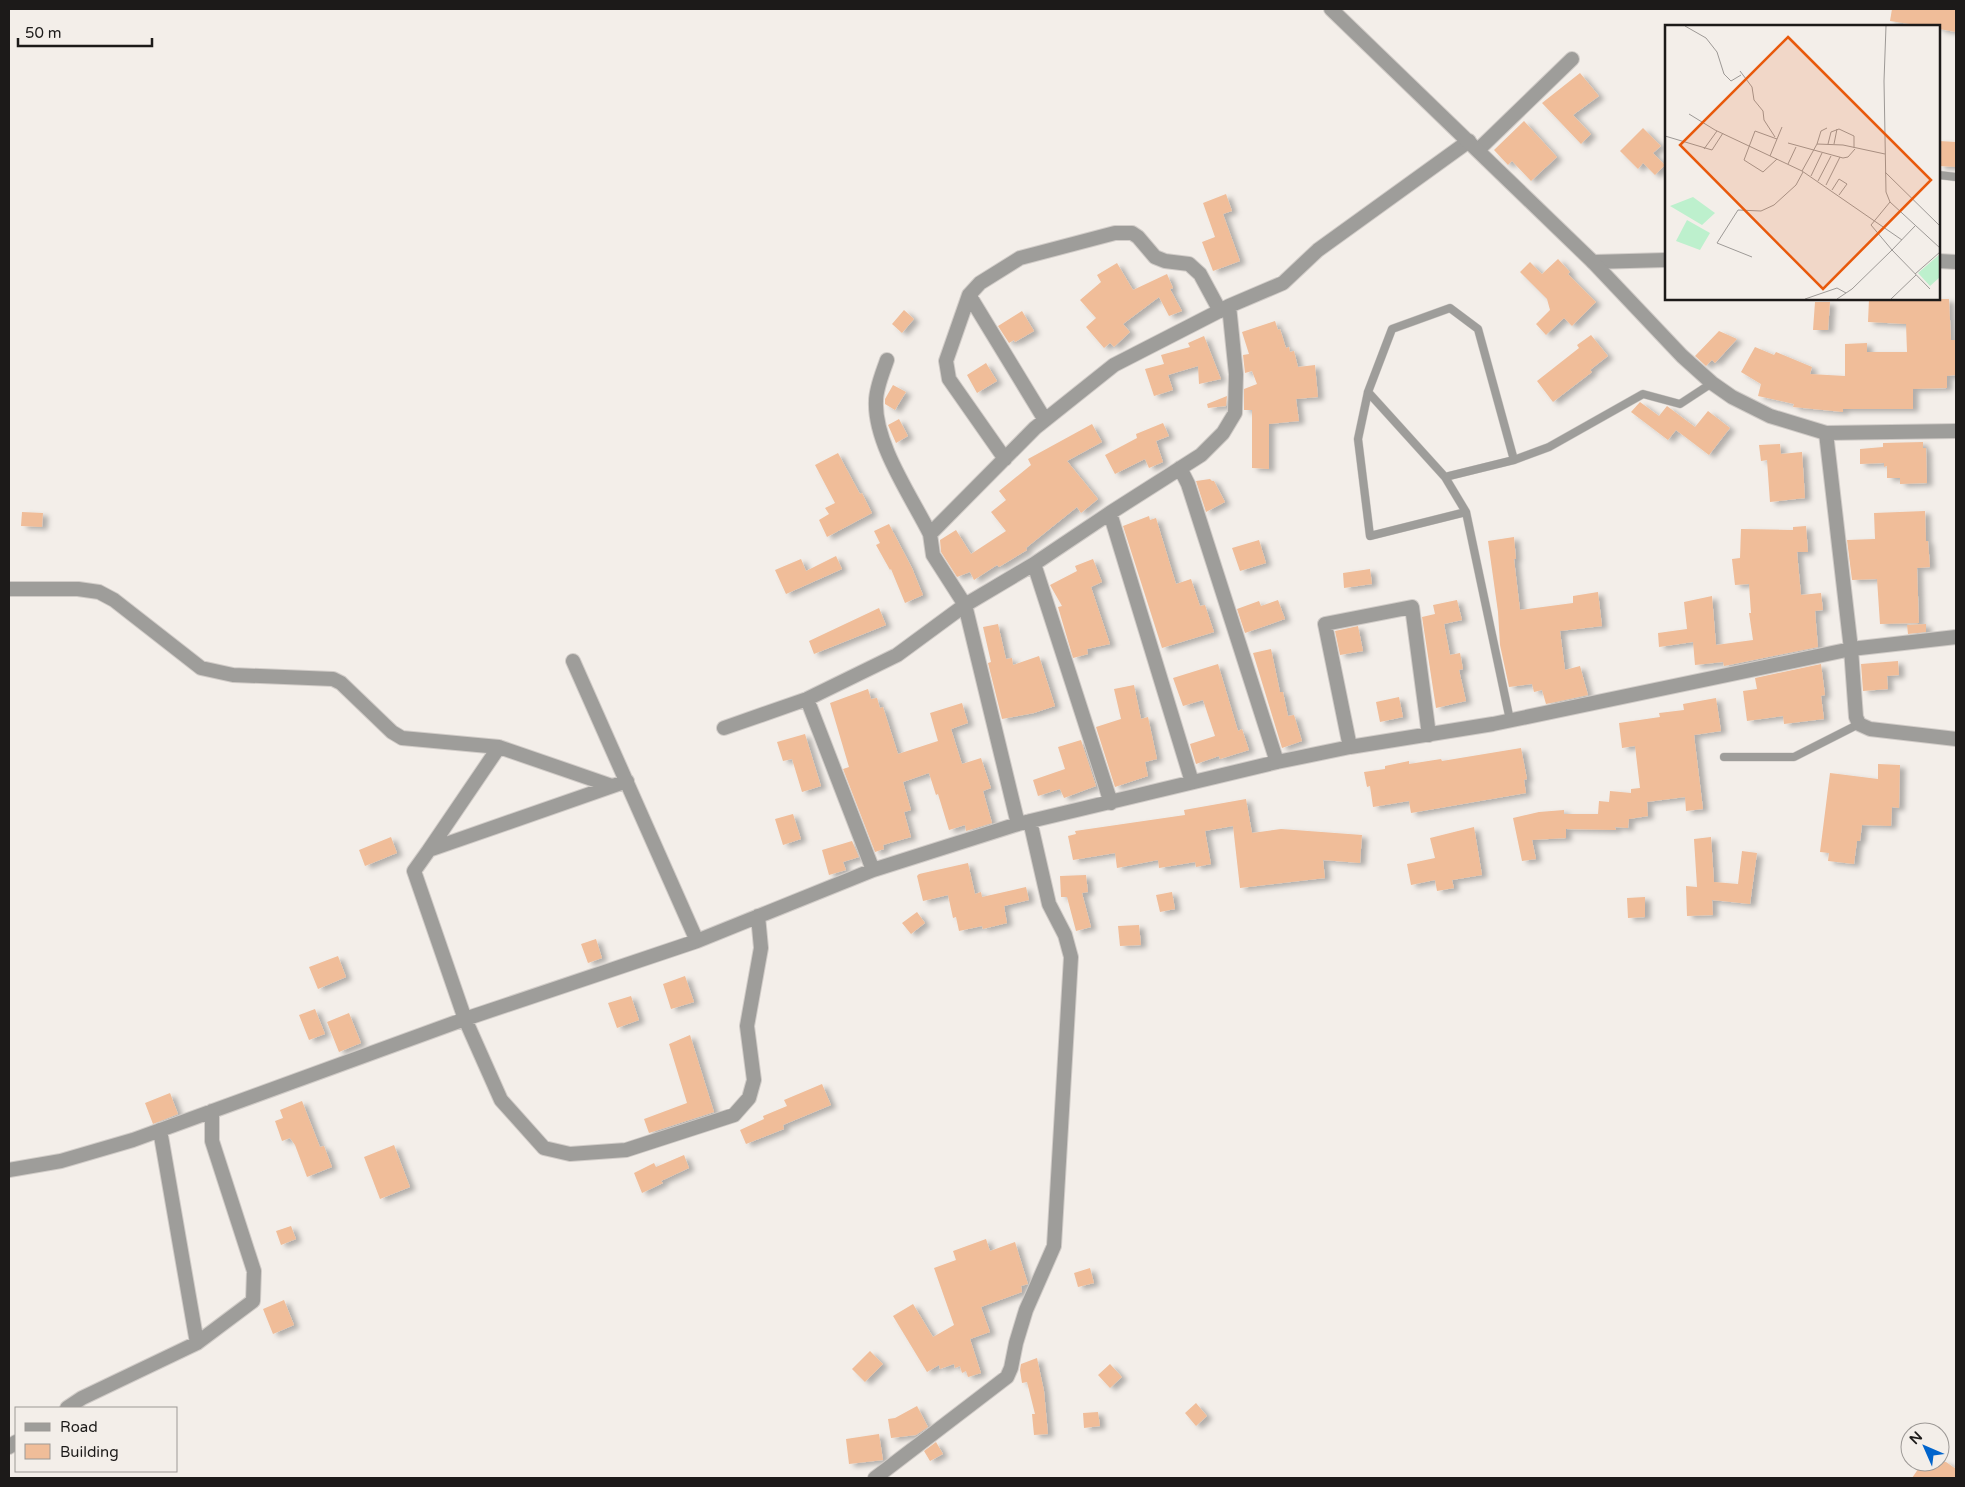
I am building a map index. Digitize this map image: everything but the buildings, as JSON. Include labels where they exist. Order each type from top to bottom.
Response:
[{"type":"street","points":[[1331,9],[1474,145],[1593,262],[1682,356],[1712,383],[1732,397],[1770,416],[1826,433],[1956,431]]},
{"type":"street","points":[[930,534],[1045,420],[1114,365],[1225,308],[1283,283],[1318,250],[1474,145],[1572,59]]},
{"type":"street","points":[[724,728],[807,699],[897,655],[965,604],[1034,564],[1201,455],[1224,433],[1235,413],[1236,374],[1225,308],[1200,274],[1189,264],[1165,261],[1155,257],[1138,236],[1132,233],[1115,233],[1020,258],[980,283],[969,295],[946,362],[949,379],[1005,459]]},
{"type":"street","points":[[1593,262],[1665,260]]},
{"type":"street","points":[[1940,262],[1956,262]]},
{"type":"street","points":[[969,295],[1045,420]]},
{"type":"street","points":[[874,1478],[1007,1377],[1011,1368],[1026,1310],[1054,1246],[1071,957],[1065,935],[1049,904],[1024,823],[965,604],[933,555],[930,534],[882,441],[878,428],[876,399],[887,360]]},
{"type":"street","points":[[1826,433],[1851,649],[1856,717],[1859,724],[1870,729],[1956,739]]},
{"type":"street","points":[[1180,468],[1191,493],[1277,762]]},
{"type":"street","points":[[1110,513],[1192,782]]},
{"type":"street","points":[[1034,564],[1111,802]]},
{"type":"street","points":[[9,589],[99,592],[114,600],[201,668],[233,675],[333,679],[341,683],[392,732],[402,738],[499,747],[612,786]]},
{"type":"street","points":[[1350,747],[1325,624],[1412,607],[1429,735]]},
{"type":"street","points":[[9,1170],[61,1161],[133,1140],[465,1019],[697,941],[873,870],[1024,823],[1277,762],[1350,747],[1510,720],[1851,649],[1956,637]]},
{"type":"street","points":[[573,661],[697,941]]},
{"type":"street","points":[[807,699],[873,870]]},
{"type":"street","points":[[499,747],[414,871],[465,1019],[501,1100],[544,1148],[570,1154],[626,1150],[734,1115],[750,1098],[754,1080],[747,1026],[761,948],[758,916]]},
{"type":"street","points":[[429,850],[627,780]]},
{"type":"street","points":[[68,1407],[82,1398],[197,1344],[253,1301],[254,1271],[212,1141],[212,1110]]},
{"type":"street","points":[[160,1130],[197,1344]]},
{"type":"lane","points":[[1940,175],[1956,177]]},
{"type":"lane","points":[[1466,512],[1370,536],[1358,439],[1368,392],[1392,329],[1450,308],[1478,329],[1514,460]]},
{"type":"lane","points":[[1445,477],[1514,460],[1549,447],[1643,394],[1680,404],[1712,383]]},
{"type":"lane","points":[[1368,392],[1445,477],[1466,512],[1510,720]]},
{"type":"lane","points":[[1724,757],[1794,757],[1859,724]]}]
